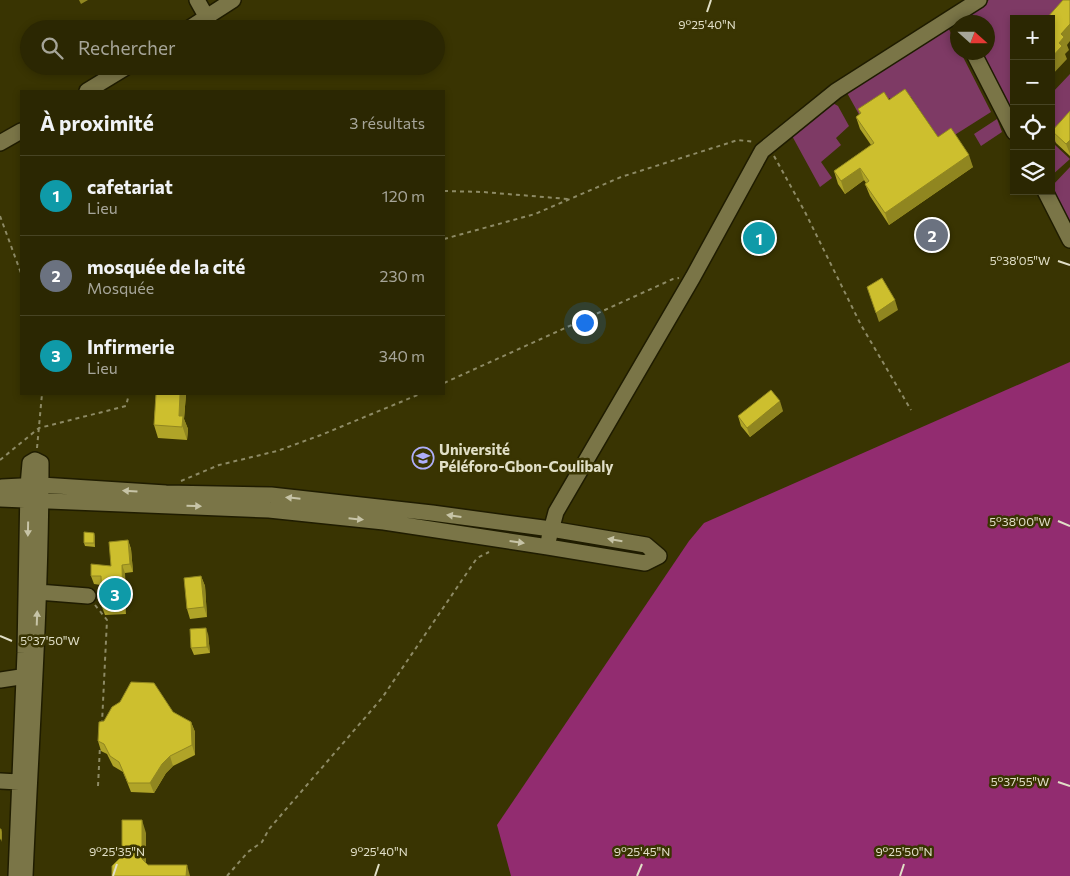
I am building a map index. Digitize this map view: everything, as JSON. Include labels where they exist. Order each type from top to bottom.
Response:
[{"type":"street","points":[[197,0],[206,16]]},
{"type":"street","points":[[200,20],[233,0]]},
{"type":"street","points":[[962,15],[979,0]]},
{"type":"street","points":[[548,547],[556,512],[694,277],[762,151],[836,91],[950,24]]},
{"type":"street","points":[[977,60],[1010,124]]},
{"type":"street","points":[[89,90],[113,75]]},
{"type":"street","points":[[1,139],[20,131]]},
{"type":"street","points":[[1047,195],[1070,240]]},
{"type":"street","points":[[16,876],[23,813],[37,743],[29,675],[34,493],[41,463],[35,460]]},
{"type":"street","points":[[0,488],[34,493],[270,503],[432,513],[551,529],[646,545],[659,556],[645,563],[270,503],[166,493],[34,493],[0,499]]},
{"type":"street","points":[[25,876],[23,813],[19,782],[38,592],[34,493]]},
{"type":"street","points":[[38,592],[88,596]]},
{"type":"street","points":[[0,680],[29,675]]},
{"type":"street","points":[[0,781],[19,782]]},
{"type":"path","points":[[445,239],[535,214],[621,177],[738,140],[752,141],[767,147],[805,212],[861,325],[911,410]]},
{"type":"path","points":[[445,191],[570,199]]},
{"type":"path","points":[[0,216],[20,270]]},
{"type":"path","points":[[445,383],[672,278],[694,277]]},
{"type":"path","points":[[35,460],[42,395]]},
{"type":"path","points":[[0,460],[39,428],[126,406],[129,395]]},
{"type":"path","points":[[166,493],[184,479],[219,465],[277,451],[418,395]]},
{"type":"path","points":[[226,876],[248,852],[262,842],[268,829],[382,698],[478,558],[508,541]]},
{"type":"path","points":[[88,596],[107,620],[101,727]]},
{"type":"path","points":[[98,786],[100,747]]},
{"type":"shaded area","points":[[989,0],[1070,0],[1055,15],[1010,15],[1010,115],[979,60],[995,60],[995,15],[966,15]]},
{"type":"shaded area","points":[[947,25],[950,31],[950,60],[965,60],[991,112],[942,143],[911,97],[895,107],[890,98],[861,118],[846,91]]},
{"type":"shaded area","points":[[1070,74],[1070,125],[1055,143],[1055,105],[1055,90]]},
{"type":"shaded area","points":[[831,102],[838,106],[849,126],[836,138],[841,145],[821,162],[832,178],[820,187],[791,134]]},
{"type":"shaded area","points":[[997,119],[1002,132],[981,146],[974,134]]},
{"type":"shaded area","points":[[1055,145],[1070,159],[1055,172]]},
{"type":"shaded area","points":[[1070,167],[1070,234],[1054,195],[1055,183]]},
{"type":"shaded area","points":[[1070,362],[1070,876],[511,876],[497,825],[689,541],[704,523]]},
{"type":"building","points":[[1063,0],[1070,0],[1070,24],[1061,34],[1064,37],[1059,43],[1062,46],[1055,54],[1055,15],[1050,15]]},
{"type":"building","points":[[905,89],[938,137],[951,128],[969,155],[885,213],[865,184],[869,181],[860,168],[841,181],[834,171],[874,143],[856,117],[861,113],[858,109],[884,92],[889,100]]},
{"type":"building","points":[[1070,111],[1070,140],[1066,144],[1055,134],[1055,128]]},
{"type":"building","points":[[934,218],[941,230],[926,239],[918,227]]},
{"type":"building","points":[[761,221],[764,241],[753,243],[750,222]]},
{"type":"building","points":[[882,278],[895,300],[876,313],[867,287]]},
{"type":"building","points":[[771,390],[780,401],[747,428],[738,416]]},
{"type":"building","points":[[156,395],[180,395],[179,416],[183,416],[182,427],[154,425]]},
{"type":"building","points":[[84,532],[94,533],[94,543],[84,543]]},
{"type":"building","points":[[128,540],[130,564],[122,565],[123,606],[102,607],[101,576],[91,576],[91,564],[111,566],[109,542]]},
{"type":"building","points":[[201,576],[204,607],[187,609],[184,578]]},
{"type":"building","points":[[206,628],[207,647],[191,648],[190,629]]},
{"type":"building","points":[[131,682],[154,683],[173,712],[191,722],[192,745],[170,756],[162,764],[150,783],[128,783],[119,762],[110,756],[104,744],[98,741],[99,722],[104,721],[112,707],[120,702]]},
{"type":"building","points":[[122,820],[142,820],[142,859],[148,865],[187,865],[186,876],[112,876],[112,866],[122,856]]},
{"type":"place","name":"mosquée de la cité","points":[[932,235]]},
{"type":"place","name":"cafetariat","points":[[759,238]]},
{"type":"place","name":"Université Péléforo-Gbon-Coulibaly","points":[[423,458]]},
{"type":"place","name":"Infirmerie","points":[[115,594]]}]
